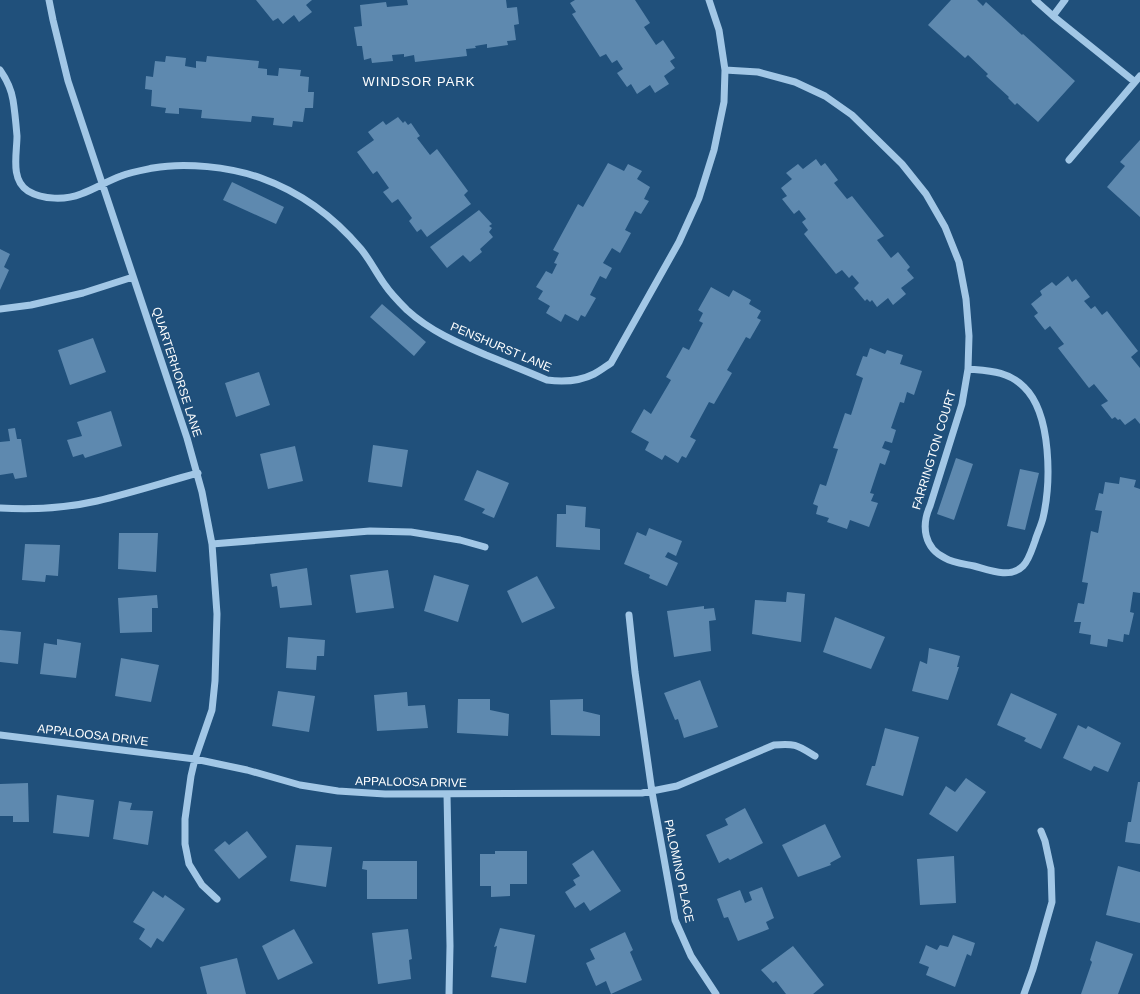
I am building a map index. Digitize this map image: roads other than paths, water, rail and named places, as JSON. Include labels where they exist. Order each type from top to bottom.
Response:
[{"type":"street","name":"QUARTERHORSE LANE","points":[[49,0],[68,81],[198,473],[212,544],[217,614],[215,681],[212,710],[195,759],[191,776],[185,819],[184,844],[189,864],[202,885],[217,899]]},
{"type":"street","name":"PENSHURST LANE","points":[[0,70],[8,82],[13,98],[17,136],[16,169],[19,181],[28,190],[43,196],[62,198],[81,194],[123,175],[155,168],[188,165],[221,168],[260,177],[313,204],[339,225],[362,250],[386,287],[408,310],[432,329],[455,342],[546,380],[575,380],[594,374],[611,363],[679,242],[699,198],[714,150],[724,102],[725,70],[719,30],[709,0]]},
{"type":"street","points":[[1035,0],[1135,82]]},
{"type":"street","points":[[1053,16],[1065,0]]},
{"type":"street","name":"FARRINGTON COURT","points":[[725,70],[758,72],[795,82],[825,96],[852,115],[902,164],[926,194],[945,226],[959,262],[966,299],[970,336],[968,370],[962,404],[926,516],[924,530],[928,542],[936,553],[946,559],[1001,573],[1013,572],[1023,566],[1029,556],[1042,519],[1048,487],[1048,454],[1042,421],[1035,402],[1024,387],[1010,377],[993,371],[968,370]]},
{"type":"street","points":[[1069,160],[1140,76]]},
{"type":"street","points":[[0,309],[31,305],[83,294],[133,277]]},
{"type":"street","points":[[0,508],[54,508],[97,501],[198,473]]},
{"type":"street","points":[[212,544],[370,530],[411,532],[460,540],[484,547]]},
{"type":"street","name":"PALOMINO PLACE","points":[[629,615],[635,672],[652,792],[675,920],[691,956],[716,994]]},
{"type":"street","name":"APPALOOSA DRIVE","points":[[0,735],[195,759],[247,770],[300,785],[338,791],[385,794],[642,793],[677,786],[774,745],[788,744],[800,747],[814,756]]},
{"type":"street","points":[[447,794],[450,946],[449,994]]},
{"type":"street","points":[[1024,994],[1033,969],[1052,902],[1051,868],[1045,841],[1041,831]]},
{"type":"district","name":"WINDSOR PARK","points":[[419,81]]}]
